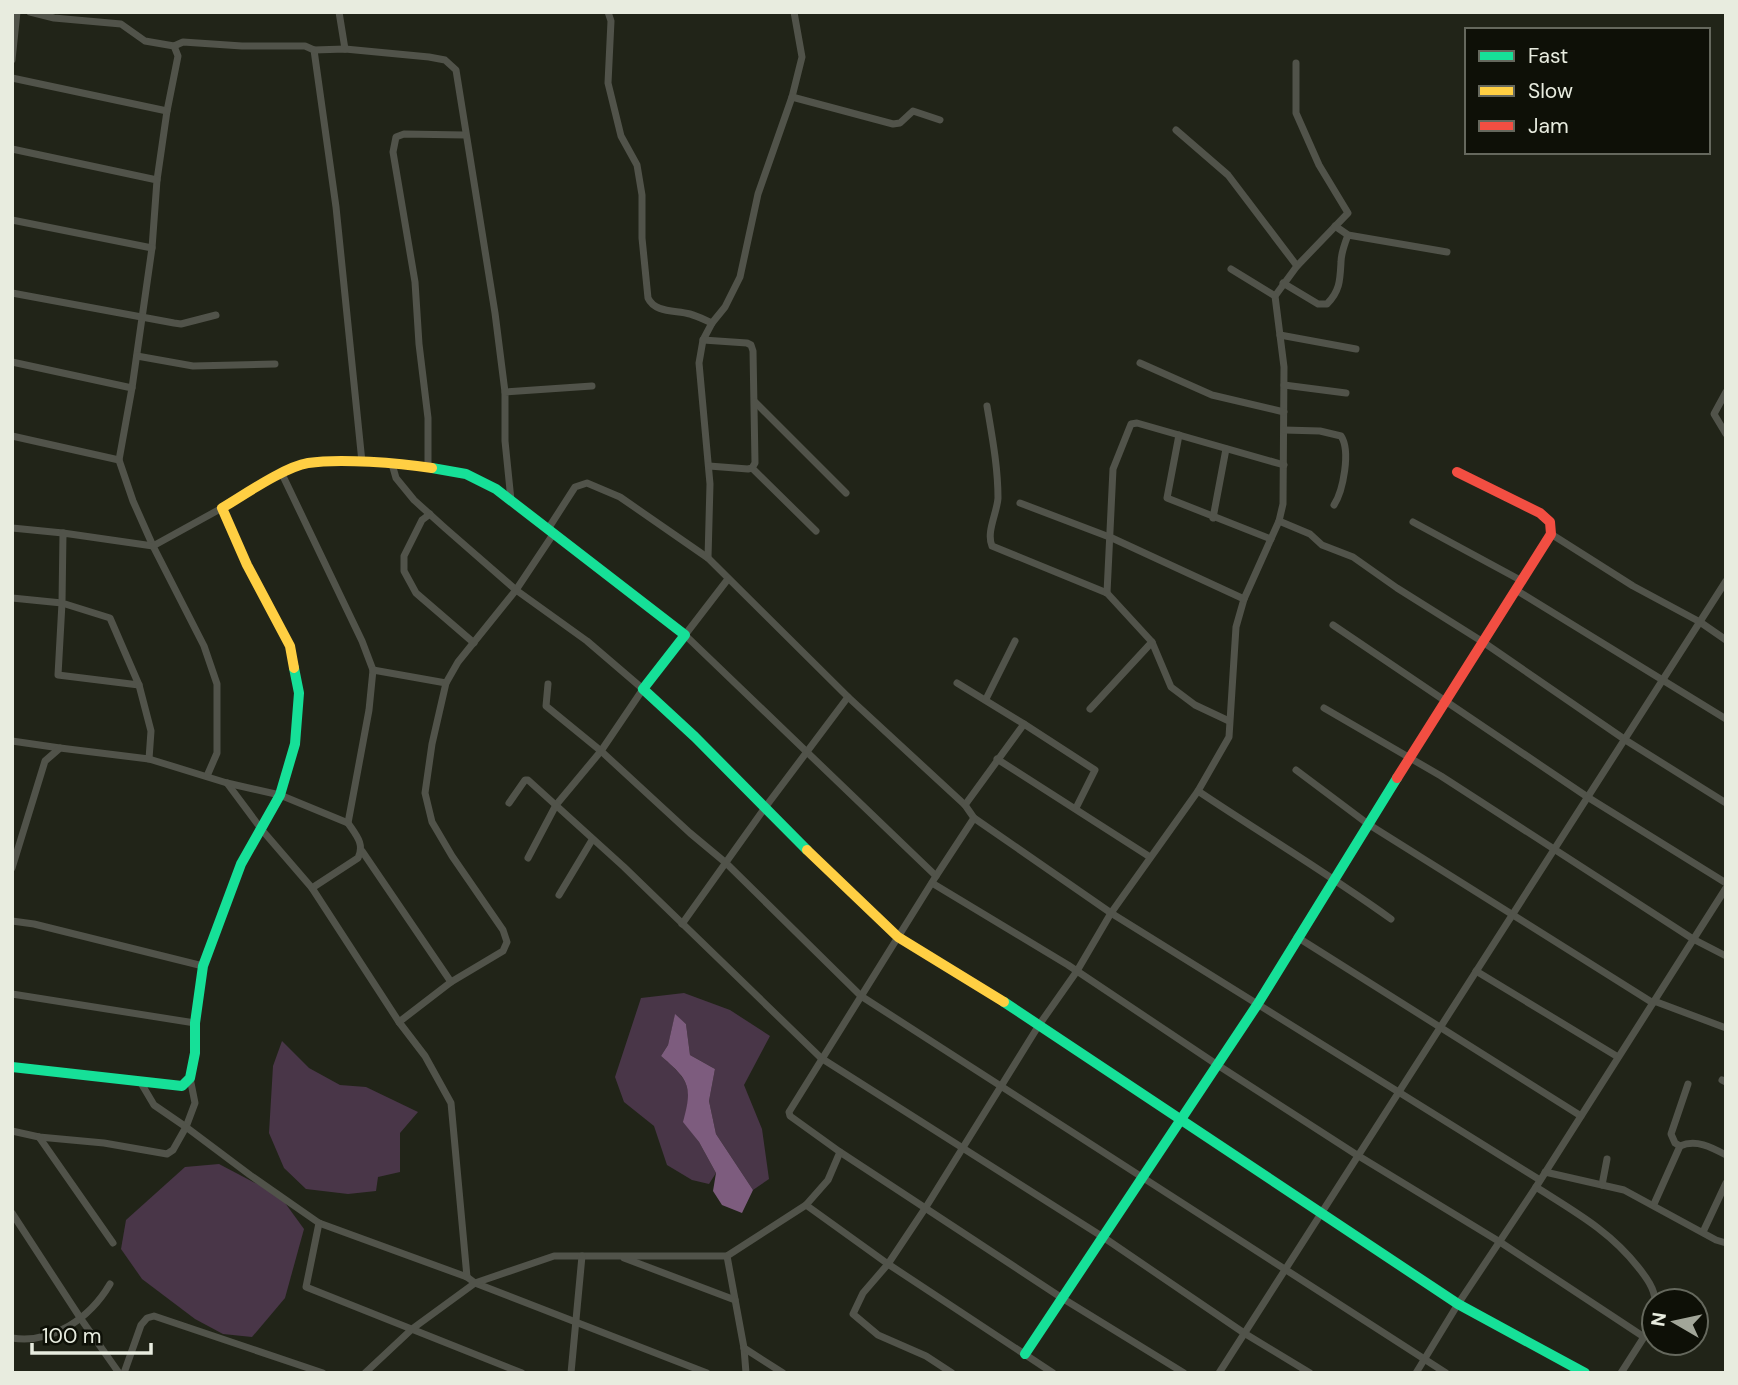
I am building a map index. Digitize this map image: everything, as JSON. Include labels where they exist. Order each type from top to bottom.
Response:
[{"type":"street","points":[[12,60],[17,12]]},
{"type":"street","points":[[30,12],[54,18],[121,23],[145,41],[174,46],[183,42],[305,46],[314,50],[345,49],[445,60],[456,70],[495,313],[505,392],[505,441],[511,500]]},
{"type":"street","points":[[339,12],[345,49]]},
{"type":"street","points":[[608,12],[611,21],[608,83],[621,136],[637,165],[639,175],[648,298],[651,305],[692,314],[712,323]]},
{"type":"street","points":[[708,558],[709,466],[699,363],[703,340],[725,307],[740,277],[758,194],[792,97],[802,57],[794,12]]},
{"type":"street","points":[[174,46],[178,57],[166,111],[152,248],[119,460],[132,501],[204,646],[217,684],[217,753],[207,776]]},
{"type":"street","points":[[314,50],[336,208],[362,462]]},
{"type":"street","points":[[952,1373],[926,1356],[878,1335],[853,1314],[863,1293],[888,1264],[926,1207],[1039,1025],[1077,971],[1111,913],[1198,791],[1229,737],[1236,626],[1244,599],[1279,521],[1283,504],[1284,385],[1275,296],[1297,266],[1348,213],[1319,165],[1296,113],[1296,63]]},
{"type":"street","points":[[12,78],[166,111]]},
{"type":"street","points":[[792,97],[893,124],[900,123],[913,111],[940,120]]},
{"type":"street","points":[[1176,130],[1228,175],[1297,266]]},
{"type":"street","points":[[428,467],[428,418],[415,282],[405,216],[395,178],[393,143],[396,137],[404,134],[466,135]]},
{"type":"street","points":[[12,149],[157,180]]},
{"type":"street","points":[[12,220],[152,248]]},
{"type":"street","points":[[1335,226],[1348,234],[1447,252]]},
{"type":"street","points":[[1283,283],[1318,304],[1327,304],[1336,295],[1342,278],[1341,260],[1348,234]]},
{"type":"street","points":[[1231,270],[1275,296]]},
{"type":"street","points":[[12,293],[181,324],[216,315]]},
{"type":"street","points":[[1280,335],[1356,349]]},
{"type":"street","points":[[703,340],[751,345],[755,463],[752,468]]},
{"type":"street","points":[[137,356],[193,366],[275,365]]},
{"type":"street","points":[[12,362],[132,388]]},
{"type":"street","points":[[1140,362],[1212,395],[1284,412]]},
{"type":"street","points":[[1284,385],[1346,393]]},
{"type":"street","points":[[505,392],[592,386]]},
{"type":"street","points":[[1726,392],[1714,414],[1726,434]]},
{"type":"street","points":[[754,401],[846,493]]},
{"type":"street","points":[[987,406],[997,465],[998,501],[990,536],[992,546],[1107,593],[1152,642],[1171,687],[1195,705],[1229,721]]},
{"type":"street","points":[[1107,593],[1112,538],[1113,469],[1131,424],[1136,423],[1284,465]]},
{"type":"street","points":[[1284,430],[1320,431],[1342,436],[1345,442],[1343,480],[1340,495],[1334,505]]},
{"type":"street","points":[[1179,435],[1167,498],[1271,540]]},
{"type":"street","points":[[12,436],[119,460]]},
{"type":"street","points":[[1213,518],[1226,449]]},
{"type":"street","points":[[12,528],[153,546],[282,474],[307,463],[392,464],[466,474],[511,500],[685,635],[807,751],[934,880],[1357,1155],[1500,1242],[1640,1334]]},
{"type":"street","points":[[392,464],[396,478],[414,500],[516,590],[587,641],[643,689],[898,937],[1039,1025],[1458,1304],[1585,1373]]},
{"type":"street","points":[[709,466],[752,468],[816,531]]},
{"type":"street","points":[[1025,1354],[1257,1005],[1551,534],[1550,522],[1540,513],[1457,472]]},
{"type":"street","points":[[282,474],[362,641],[373,670],[369,710],[348,823]]},
{"type":"street","points":[[399,1022],[451,982],[503,951],[507,942],[503,930],[452,856],[432,821],[425,793],[432,744],[446,683],[458,662],[516,590],[575,487],[587,483],[620,497],[708,558],[848,697],[965,805],[974,818],[1111,913],[1399,1091],[1538,1184],[1622,1247],[1650,1287]]},
{"type":"street","points":[[1020,503],[1112,538],[1244,599]]},
{"type":"street","points":[[12,1131],[167,1154],[173,1150],[186,1127],[195,1103],[190,1077],[195,1053],[195,1023],[203,966],[241,864],[280,795],[295,744],[299,693],[290,646],[247,565],[222,508]]},
{"type":"street","points":[[430,514],[422,520],[404,556],[404,571],[416,593],[474,643]]},
{"type":"street","points":[[1279,521],[1310,534],[1322,545],[1353,556],[1625,739],[1726,803]]},
{"type":"street","points":[[1413,522],[1519,585],[1662,681],[1726,719]]},
{"type":"street","points":[[63,533],[58,675],[139,685]]},
{"type":"street","points":[[1551,534],[1726,640]]},
{"type":"street","points":[[528,858],[555,805],[601,751],[643,689],[727,579]]},
{"type":"street","points":[[1219,1373],[1726,581]]},
{"type":"street","points":[[12,598],[62,603],[110,618],[139,685],[151,730],[149,759]]},
{"type":"street","points":[[1333,625],[1588,798],[1726,886],[1416,1373]]},
{"type":"street","points":[[986,699],[1015,641]]},
{"type":"street","points":[[1090,709],[1152,642]]},
{"type":"street","points":[[373,670],[446,683]]},
{"type":"street","points":[[957,683],[1095,770],[1076,808]]},
{"type":"street","points":[[548,684],[546,706],[601,751],[726,863],[860,996],[1447,1373]]},
{"type":"street","points":[[682,924],[848,697]]},
{"type":"street","points":[[1324,708],[1410,757],[1693,939],[1726,956]]},
{"type":"street","points":[[965,805],[1024,724]]},
{"type":"street","points":[[12,741],[149,759],[227,783],[280,795],[348,823],[361,843],[362,851],[451,982]]},
{"type":"street","points":[[12,868],[46,761],[60,748]]},
{"type":"street","points":[[997,759],[1150,857]]},
{"type":"street","points":[[1296,770],[1368,824],[1653,1002],[1726,1028]]},
{"type":"street","points":[[509,803],[525,780],[624,867],[821,1058],[1103,1237],[1310,1373]]},
{"type":"street","points":[[227,783],[262,830],[312,888],[399,1022],[425,1055],[451,1103],[467,1277]]},
{"type":"street","points":[[1198,791],[1271,841],[1335,879],[1391,919]]},
{"type":"street","points":[[974,818],[821,1058],[789,1112],[790,1116],[840,1152],[1062,1298],[1184,1373]]},
{"type":"street","points":[[559,895],[592,840]]},
{"type":"street","points":[[312,888],[358,858],[362,851]]},
{"type":"street","points":[[12,921],[34,924],[203,966]]},
{"type":"street","points":[[1297,937],[1361,975],[1439,1029],[1581,1116]]},
{"type":"street","points":[[1476,971],[1618,1057]]},
{"type":"street","points":[[12,994],[195,1023]]},
{"type":"street","points":[[12,1067],[182,1086],[190,1077]]},
{"type":"street","points":[[141,1083],[154,1105],[319,1223],[467,1277],[475,1283],[707,1373]]},
{"type":"street","points":[[1680,1146],[1675,1143],[1671,1134],[1688,1084]]},
{"type":"street","points":[[39,1137],[113,1243]]},
{"type":"street","points":[[1654,1205],[1680,1146],[1697,1143],[1726,1155]]},
{"type":"street","points":[[365,1373],[412,1329],[475,1283],[554,1256],[727,1256],[806,1205],[828,1180],[840,1152]]},
{"type":"street","points":[[1602,1185],[1607,1158]]},
{"type":"street","points":[[1545,1172],[1624,1190],[1726,1243]]},
{"type":"street","points":[[1703,1232],[1726,1183]]},
{"type":"street","points":[[806,1205],[888,1264],[1053,1373]]},
{"type":"street","points":[[12,1213],[81,1319],[122,1373]]},
{"type":"street","points":[[319,1223],[306,1287],[522,1373]]},
{"type":"street","points":[[570,1373],[582,1256]]},
{"type":"street","points":[[620,1256],[735,1300]]},
{"type":"street","points":[[727,1256],[746,1373]]},
{"type":"street","points":[[12,1338],[28,1340],[48,1337],[81,1319],[97,1304],[110,1284]]},
{"type":"street","points":[[122,1373],[141,1325],[147,1318],[154,1316],[323,1373]]},
{"type":"street","points":[[1621,1373],[1640,1343]]},
{"type":"street","points":[[744,1348],[783,1373]]},
{"type":"shaded area","points":[[684,993],[730,1010],[770,1036],[744,1085],[762,1129],[769,1179],[753,1190],[716,1134],[709,1101],[715,1069],[690,1055],[686,1024],[675,1015],[668,1045],[661,1056],[678,1072],[686,1085],[688,1100],[684,1122],[716,1173],[709,1184],[692,1180],[667,1165],[654,1126],[624,1102],[615,1077],[641,998]]},
{"type":"shaded area","points":[[675,1014],[686,1024],[690,1055],[715,1069],[709,1101],[716,1134],[753,1190],[742,1213],[722,1205],[713,1191],[716,1173],[699,1142],[683,1122],[688,1100],[686,1084],[678,1071],[661,1056],[668,1045]]},
{"type":"shaded area","points":[[282,1041],[309,1068],[340,1085],[366,1087],[418,1112],[400,1133],[400,1172],[378,1177],[376,1191],[348,1194],[306,1189],[284,1168],[269,1133],[273,1066]]},
{"type":"shaded area","points":[[219,1164],[280,1196],[304,1229],[285,1298],[252,1337],[223,1334],[195,1319],[142,1279],[121,1249],[126,1220],[185,1167]]},
{"type":"traffic: fast","points":[[432,468],[466,474],[496,489],[685,635],[643,689],[695,737],[807,850]]},
{"type":"traffic: fast","points":[[12,1067],[182,1086],[190,1078],[203,966],[241,864],[280,795],[295,744],[299,693],[294,668]]},
{"type":"traffic: fast","points":[[1025,1354],[1257,1005],[1397,778]]},
{"type":"traffic: fast","points":[[1004,1002],[1458,1304],[1585,1373]]},
{"type":"traffic: slow","points":[[294,668],[290,646],[247,565],[222,508],[276,476],[308,463],[370,462],[432,468]]},
{"type":"traffic: slow","points":[[807,850],[898,937],[1004,1002]]},
{"type":"traffic: jam","points":[[1397,778],[1551,534],[1550,522],[1540,513],[1457,472]]}]
